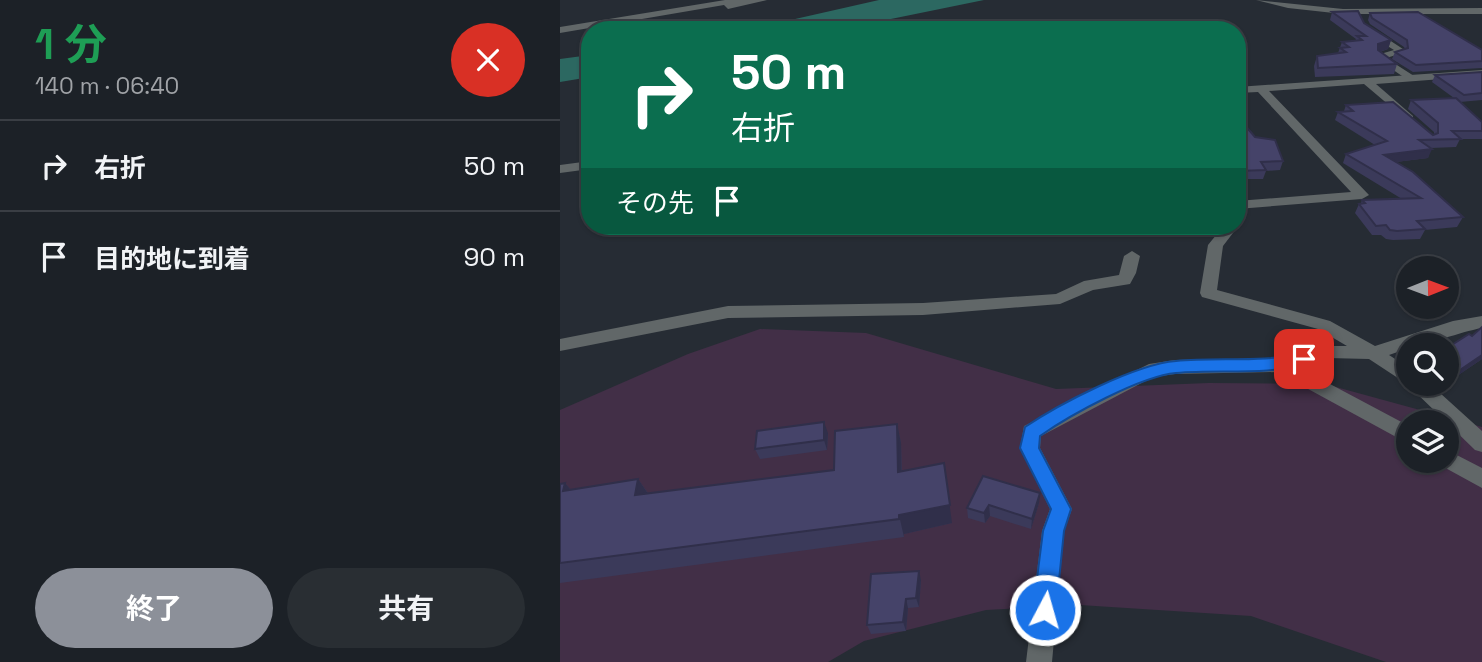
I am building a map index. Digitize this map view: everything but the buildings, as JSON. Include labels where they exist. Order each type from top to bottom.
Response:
[{"type":"street","points":[[614,21],[740,0]]},
{"type":"street","points":[[727,6],[763,0]]},
{"type":"street","points":[[1260,0],[1362,21],[1419,13],[1482,11]]},
{"type":"street","points":[[1419,13],[1430,21]]},
{"type":"street","points":[[560,30],[581,26]]},
{"type":"street","points":[[1246,89],[1482,74]]},
{"type":"street","points":[[1367,81],[1419,127]]},
{"type":"street","points":[[1246,204],[1362,195],[1260,88]]},
{"type":"street","points":[[560,169],[581,166]]},
{"type":"street","points":[[1224,235],[1216,245],[1208,293],[1324,324],[1396,369]]},
{"type":"street","points":[[560,345],[728,313],[923,309],[1060,299],[1072,290],[1095,283],[1124,280],[1132,256]]},
{"type":"street","points":[[1039,662],[1053,531],[1061,509],[1030,448],[1031,432],[1149,371],[1175,367],[1280,365],[1328,352],[1373,353],[1453,327],[1482,322]]},
{"type":"street","points":[[1280,365],[1396,429]]},
{"type":"street","points":[[1430,396],[1482,444]]},
{"type":"street","points":[[1459,466],[1482,479]]},
{"type":"lane","points":[[1362,21],[1400,51],[1380,57],[1411,78]]},
{"type":"shaded area","points":[[879,0],[984,0],[881,21],[787,21]]},
{"type":"shaded area","points":[[581,56],[581,78],[560,82],[560,59]]},
{"type":"shaded area","points":[[760,329],[866,333],[1056,389],[1209,383],[1325,384],[1420,410],[1396,410],[1396,473],[1459,473],[1459,421],[1482,427],[1482,662],[1386,662],[1251,616],[1080,605],[986,610],[864,641],[828,662],[560,662],[560,410],[688,354]]},
{"type":"route","points":[[1045,610],[1053,531],[1061,509],[1030,448],[1031,432],[1149,371],[1175,367],[1280,365],[1304,359]]}]
